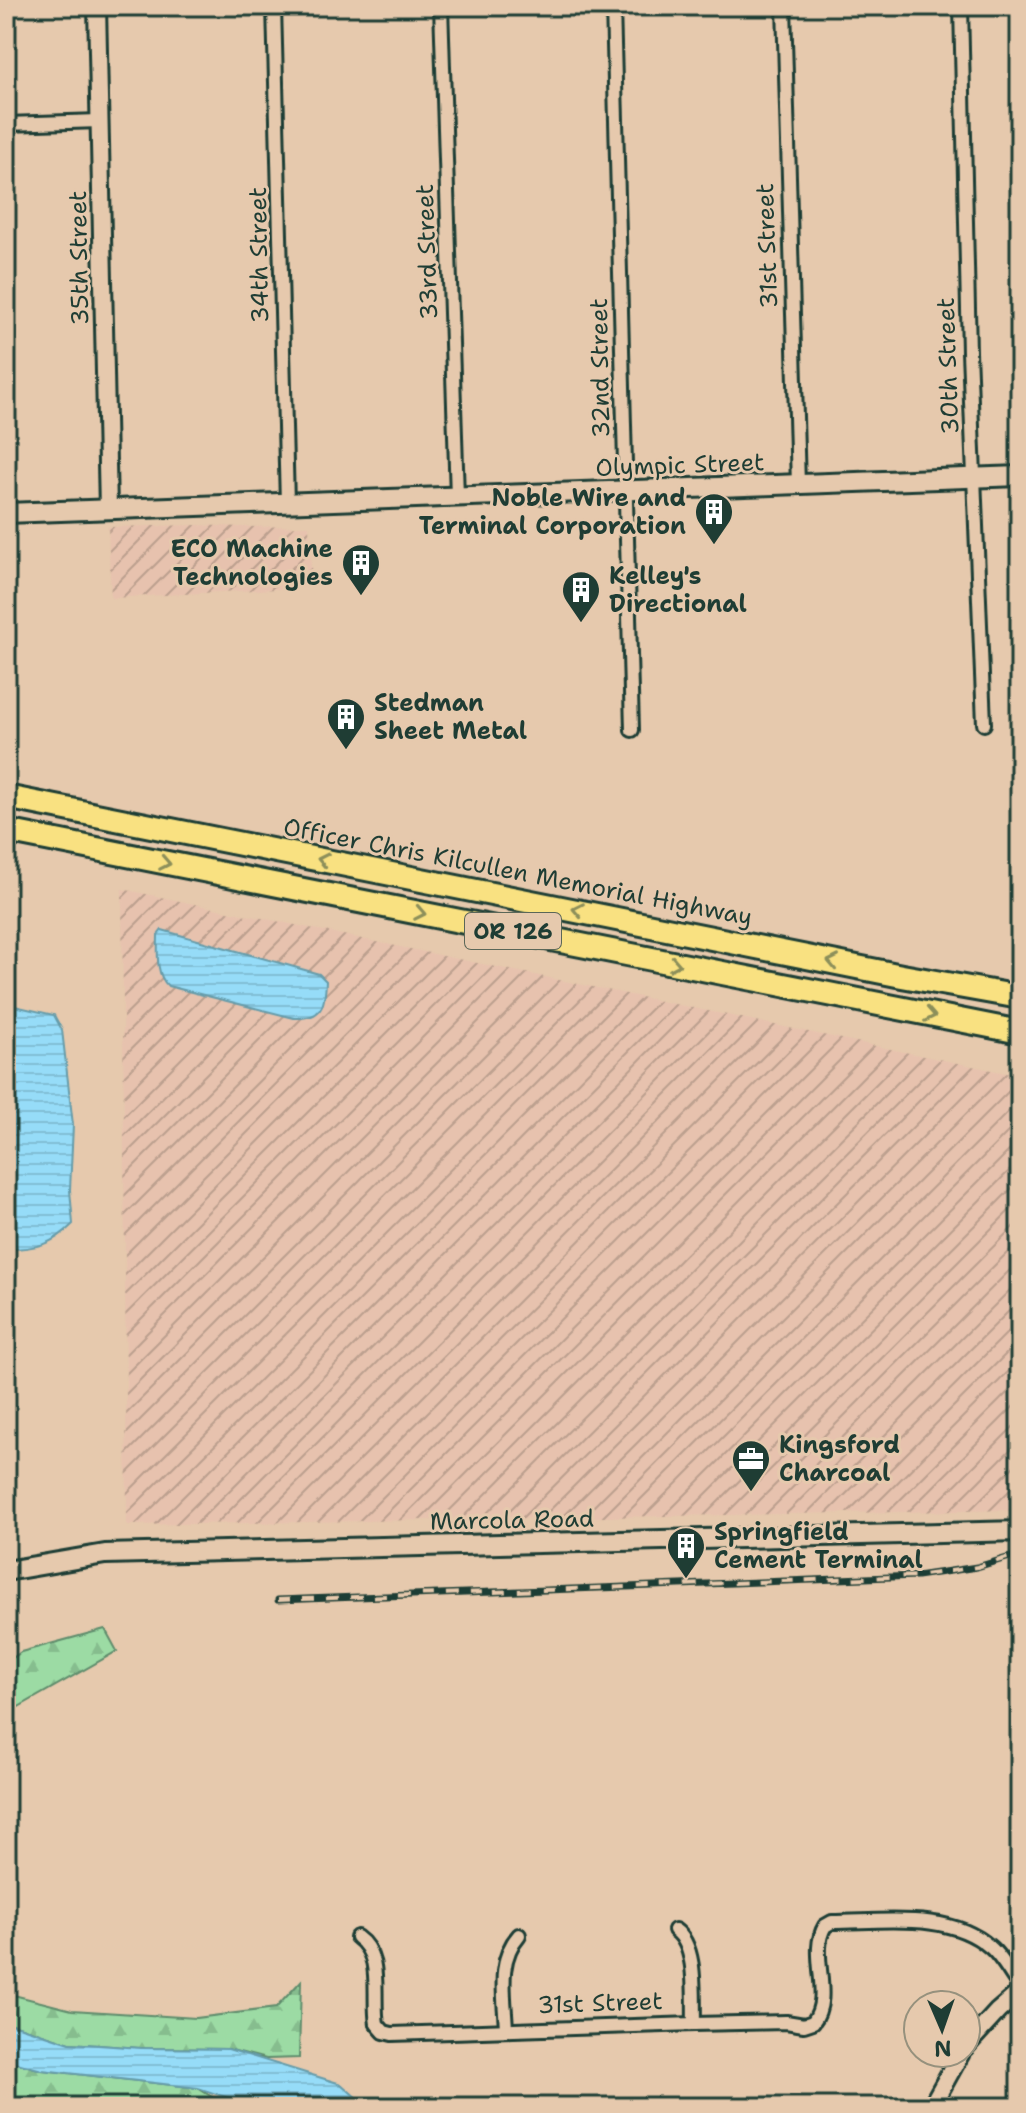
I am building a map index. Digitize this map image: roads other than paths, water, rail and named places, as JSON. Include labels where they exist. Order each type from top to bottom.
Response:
[{"type":"highway","points":[[6,789],[86,812]]},
{"type":"highway","name":"Officer Chris Kilcullen Memorial Highway","points":[[6,797],[1020,997]]},
{"type":"highway","name":"OR 126","points":[[6,831],[1020,1032]]},
{"type":"highway","points":[[6,841],[128,856]]},
{"type":"main road","name":"Olympic Street","points":[[6,513],[1020,476]]},
{"type":"main road","name":"Marcola Road","points":[[6,1571],[105,1554],[1020,1531]]},
{"type":"street","name":"35th Street","points":[[97,6],[108,509]]},
{"type":"street","name":"34th Street","points":[[274,6],[287,503]]},
{"type":"street","name":"33rd Street","points":[[441,6],[457,497]]},
{"type":"street","name":"32nd Street","points":[[613,6],[632,730]]},
{"type":"street","name":"31st Street","points":[[784,6],[798,485]]},
{"type":"street","name":"30th Street","points":[[961,6],[969,352],[984,724]]},
{"type":"street","points":[[6,124],[100,121]]},
{"type":"street","name":"31st Street","points":[[357,1937],[371,1950],[374,1959],[377,2024],[384,2032],[392,2034],[694,2024],[786,2022],[804,2025],[813,2022],[821,2006],[819,1940],[825,1926],[832,1922],[925,1922],[964,1931],[991,1947],[1020,1990]]},
{"type":"street","name":"31st Street","points":[[675,1930],[688,1943],[691,1955],[694,2024]]},
{"type":"street","name":"31st Street","points":[[506,2030],[504,1965],[507,1953],[519,1935]]},
{"type":"street","points":[[982,2028],[1020,1990]]},
{"type":"street","points":[[931,2107],[952,2069]]},
{"type":"water","points":[[162,930],[319,974],[326,981],[323,1004],[316,1014],[294,1018],[168,986],[158,962],[158,935]]},
{"type":"water","points":[[6,1004],[54,1015],[62,1030],[73,1125],[70,1190],[73,1224],[50,1241],[17,1249],[6,1249]]},
{"type":"water","points":[[6,2022],[70,2043],[228,2049],[341,2084],[367,2107],[256,2107],[198,2088],[42,2070],[6,2060]]},
{"type":"railway","points":[[278,1600],[917,1576],[977,1567],[1020,1554]]},
{"type":"place","name":"Noble Wire and Terminal Corporation","points":[[714,546]]},
{"type":"place","name":"ECO Machine Technologies","points":[[361,597]]},
{"type":"place","name":"Kelley's Directional","points":[[581,624]]},
{"type":"place","name":"Stedman Sheet Metal","points":[[346,751]]},
{"type":"place","name":"Kingsford Charcoal","points":[[751,1493]]},
{"type":"place","name":"Springfield Cement Terminal","points":[[686,1580]]}]
